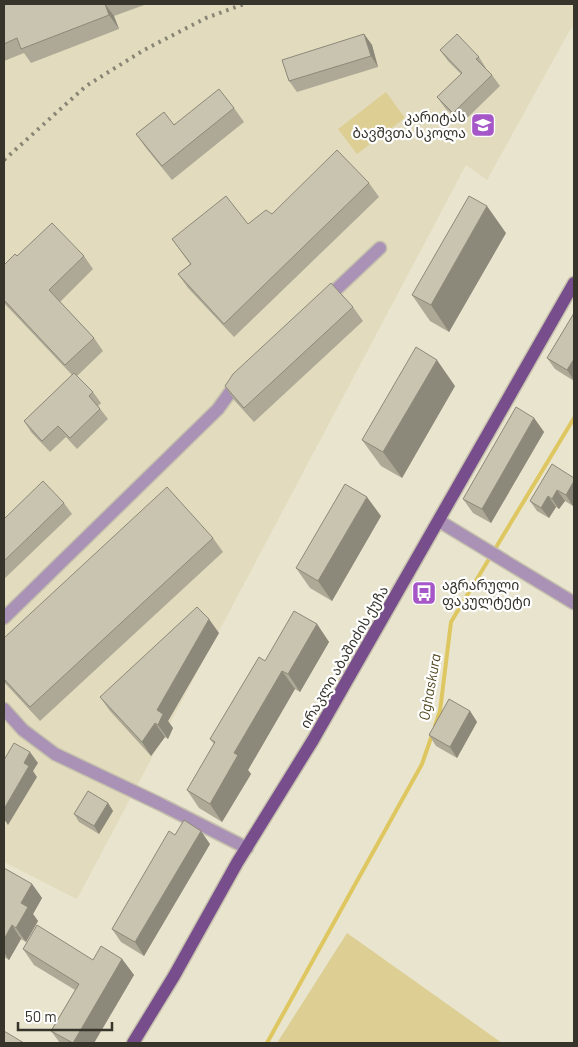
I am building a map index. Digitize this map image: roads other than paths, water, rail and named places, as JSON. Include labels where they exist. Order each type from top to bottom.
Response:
[{"type":"main road","name":"ირაკლი აბაშიძის ქუჩა","points":[[133,1043],[247,848],[314,740],[574,283]]},
{"type":"street","points":[[317,308],[380,248]]},
{"type":"street","points":[[4,618],[218,409],[237,383],[252,369]]},
{"type":"street","points":[[439,521],[574,602]]},
{"type":"street","points":[[4,710],[23,730],[55,754],[247,848]]},
{"type":"waterway","name":"Oghaskura","points":[[435,726],[440,711],[451,622],[574,418]]},
{"type":"waterway","name":"Oghaskura","points":[[267,1043],[422,764],[432,735]]},
{"type":"railway","points":[[4,160],[86,86],[144,50],[206,18],[244,4]]},
{"type":"place","name":"კარიტას ბავშვთა სკოლა","points":[[483,125]]},
{"type":"place","name":"აგრარული ფაკულტეტი","points":[[424,593]]}]
